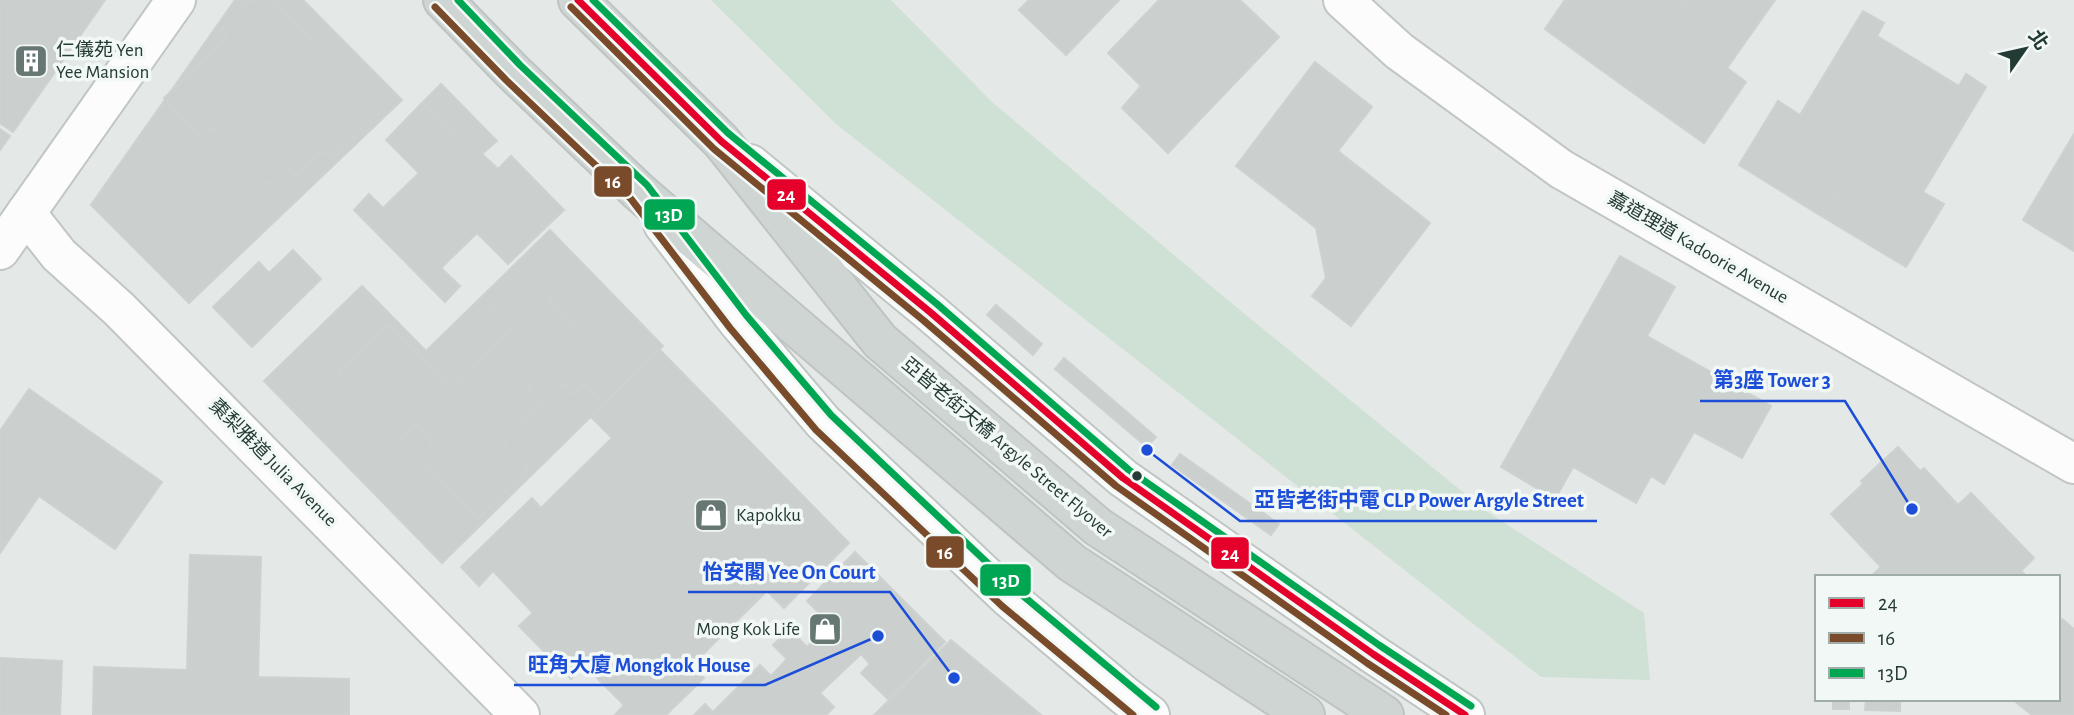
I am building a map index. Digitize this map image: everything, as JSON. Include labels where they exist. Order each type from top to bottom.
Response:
[{"type":"main road","points":[[443,0],[513,72],[639,192],[1072,563],[1305,715]]},
{"type":"main road","name":"亞皆老街天橋 Argyle Street Flyover","points":[[578,0],[721,141],[880,341],[1098,527],[1384,715]]},
{"type":"street","points":[[0,250],[176,0]]},
{"type":"street","name":"嘉道理道 Kadoorie Avenue","points":[[1343,0],[1399,51],[1561,169],[2074,464]]},
{"type":"street","points":[[721,141],[930,312],[1123,478],[1373,654],[1465,715]]},
{"type":"street","points":[[639,192],[738,322],[823,422],[1009,598],[1150,715]]},
{"type":"street","name":"棗梨雅道 Julia Avenue","points":[[26,213],[59,255],[119,309],[520,715]]},
{"type":"green space","points":[[711,0],[891,0],[992,102],[1224,297],[1486,511],[1644,613],[1650,680],[1541,677],[836,124]]},
{"type":"building","points":[[0,0],[32,0],[48,11],[13,64],[0,55]]},
{"type":"building","name":"仁儀苑 Yen Yee Mansion","points":[[0,0],[105,0],[13,132],[0,123]]},
{"type":"building","points":[[235,0],[303,0],[402,100],[189,303],[91,205]]},
{"type":"building","points":[[252,0],[273,0],[379,113],[331,159],[323,150],[296,176],[287,166],[268,185],[213,128],[202,138],[164,98],[228,37],[221,31]]},
{"type":"building","points":[[1029,0],[1119,0],[1066,55],[1019,10]]},
{"type":"building","points":[[1159,0],[1240,0],[1279,37],[1168,153],[1122,108],[1141,86],[1108,53]]},
{"type":"building","points":[[1565,0],[1686,0],[1625,87],[1545,29]]},
{"type":"building","points":[[1686,0],[1775,0],[1727,68],[1746,82],[1704,143],[1625,87]]},
{"type":"building","points":[[1863,11],[1884,23],[1877,36],[1918,61],[1823,217],[1739,165],[1778,101],[1800,115]]},
{"type":"building","points":[[1918,61],[1959,86],[1966,74],[1986,87],[1923,192],[1944,204],[1906,267],[1823,217]]},
{"type":"building","points":[[1315,62],[1372,107],[1338,151],[1430,223],[1351,326],[1312,296],[1326,278],[1316,228],[1236,166]]},
{"type":"building","points":[[441,84],[497,141],[482,154],[498,169],[511,156],[564,210],[544,229],[422,103]]},
{"type":"building","points":[[422,103],[544,229],[508,264],[477,233],[441,268],[460,286],[445,302],[354,210],[369,194],[383,208],[419,173],[386,140]]},
{"type":"building","points":[[0,129],[10,136],[0,150]]},
{"type":"building","points":[[2074,134],[2074,251],[2023,220]]},
{"type":"building","points":[[550,230],[663,346],[442,563],[264,381],[362,286],[426,351]]},
{"type":"building","points":[[293,250],[321,279],[252,347],[213,307],[259,262],[269,273]]},
{"type":"building","points":[[1620,256],[1675,287],[1647,336],[1771,406],[1742,458],[1694,432],[1664,484],[1651,476],[1636,503],[1573,467],[1555,499],[1501,467]]},
{"type":"building","points":[[528,269],[554,295],[548,301],[621,376],[598,398],[585,384],[573,395],[563,384],[559,388],[543,372],[527,387],[543,403],[503,443],[528,469],[478,518],[419,457],[433,443],[415,424],[401,439],[338,373],[388,324],[450,388],[511,330],[489,308]]},
{"type":"building","points":[[996,305],[1042,344],[1033,355],[987,315]]},
{"type":"building","points":[[659,349],[849,543],[784,608],[767,591],[691,666],[704,678],[666,715],[615,715],[624,705],[584,665],[571,679],[519,626],[533,613],[493,571],[479,586],[461,567],[532,498],[541,508],[612,438],[591,417]]},
{"type":"building","points":[[1064,358],[1156,437],[1147,447],[1055,369]]},
{"type":"building","points":[[29,389],[162,482],[115,549],[39,496],[0,553],[0,431]]},
{"type":"building","points":[[1898,447],[1920,471],[1924,468],[1958,505],[1971,493],[2034,558],[2021,571],[2025,575],[1872,575],[1881,567],[1831,514],[1863,484],[1861,481]]},
{"type":"building","points":[[1180,454],[1279,524],[1271,535],[1172,465]]},
{"type":"building","points":[[855,552],[945,642],[888,699],[861,673],[870,664],[861,654],[820,693],[834,707],[826,715],[694,715],[705,704],[713,712],[760,665],[771,676],[787,659],[773,645],[790,629],[807,647],[830,624],[807,601]]},
{"type":"building","points":[[190,555],[261,557],[258,677],[349,679],[349,715],[93,715],[94,667],[187,670]]},
{"type":"building","points":[[2062,619],[2074,629],[2074,715],[2032,715],[2014,701],[2060,701]]},
{"type":"building","points":[[951,640],[1041,715],[874,715]]},
{"type":"building","points":[[0,658],[62,661],[60,715],[0,715]]},
{"type":"building","points":[[999,701],[1022,715],[990,715]]},
{"type":"building","points":[[1833,701],[1849,701],[1849,709],[1833,709]]},
{"type":"building","points":[[1866,701],[1900,701],[1900,711],[1865,710]]},
{"type":"transit line","name":"13D","points":[[458,0],[520,65],[647,185],[746,315],[831,415],[1016,590],[1156,707]]},
{"type":"transit line","name":"24","points":[[578,0],[721,141],[930,312],[1123,478],[1373,654],[1465,715]]},
{"type":"transit line","name":"13D","points":[[593,0],[728,133],[937,304],[1129,470],[1471,706]]},
{"type":"transit line","name":"16","points":[[435,7],[506,80],[631,199],[730,328],[816,430],[1002,606],[1133,715]]},
{"type":"transit line","name":"16","points":[[571,7],[714,149],[923,320],[1116,486],[1367,663],[1446,715]]},
{"type":"place","name":"仁儀苑 Yen Yee Mansion","points":[[31,61]]},
{"type":"place","name":"亞皆老街中電 CLP Power Argyle Street","points":[[1147,450]]},
{"type":"place","name":"第3座 Tower 3","points":[[1912,509]]},
{"type":"place","name":"Kapokku","points":[[711,515]]},
{"type":"place","name":"Mong Kok Life","points":[[825,629]]},
{"type":"place","name":"旺角大廈 Mongkok House","points":[[878,636]]},
{"type":"place","name":"怡安閣 Yee On Court","points":[[954,678]]}]
